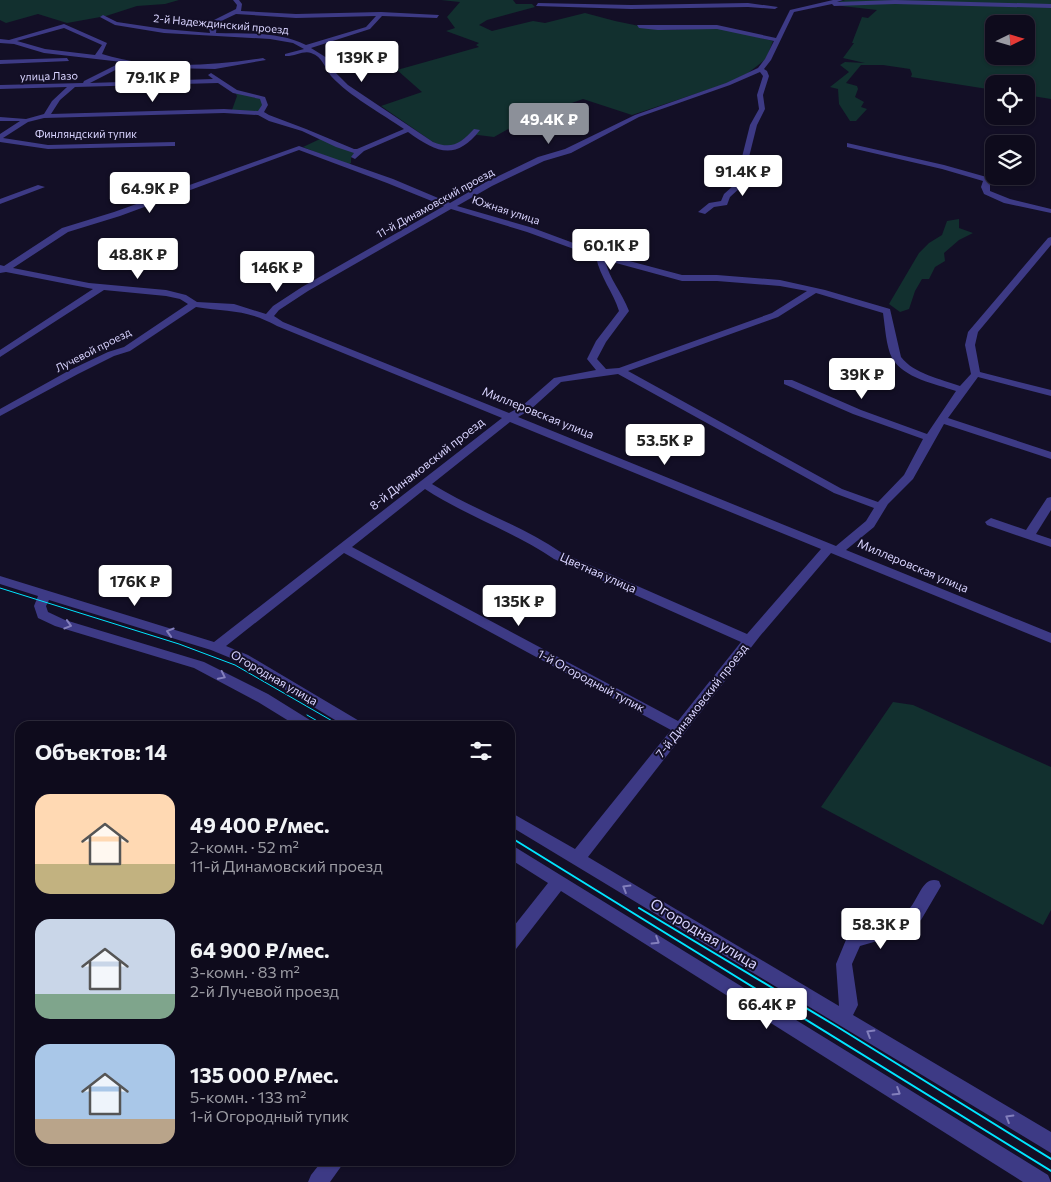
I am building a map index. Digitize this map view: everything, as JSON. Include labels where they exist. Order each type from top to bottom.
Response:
[{"type":"street","points":[[213,34],[214,22],[236,12],[240,8],[236,0]]},
{"type":"street","points":[[773,0],[775,7],[781,13],[788,16]]},
{"type":"street","points":[[702,212],[712,205],[724,203],[727,196],[738,186],[735,167],[747,154],[757,114],[762,109],[760,95],[766,76],[760,69],[768,60],[788,16],[796,9],[840,0]]},
{"type":"street","points":[[828,3],[991,2],[1051,6]]},
{"type":"street","points":[[538,5],[631,7],[748,5],[775,7]]},
{"type":"street","points":[[236,12],[313,16],[381,14],[437,16]]},
{"type":"street","points":[[287,55],[368,28],[381,14]]},
{"type":"street","name":"2-й Надеждинский проезд","points":[[103,17],[119,24],[184,33],[270,37],[295,42],[308,48]]},
{"type":"street","points":[[0,42],[64,26],[105,44],[98,55],[127,62],[204,68],[263,60]]},
{"type":"street","points":[[639,26],[661,29],[719,27],[778,40]]},
{"type":"street","points":[[9,41],[44,51],[87,55],[99,59]]},
{"type":"street","points":[[308,48],[325,59],[333,74],[346,86],[407,130],[430,144],[447,150],[461,145],[476,130]]},
{"type":"street","points":[[0,62],[110,59]]},
{"type":"street","points":[[44,116],[64,93],[127,62]]},
{"type":"street","points":[[204,68],[217,81],[235,92],[263,98],[266,105],[260,113]]},
{"type":"street","name":"11-й Динамовский проезд","points":[[268,317],[276,308],[306,289],[489,184],[541,159],[568,151],[637,116],[728,84],[760,69]]},
{"type":"street","points":[[64,93],[88,86],[101,76]]},
{"type":"street","name":"улица Лазо","points":[[0,87],[217,81]]},
{"type":"street","points":[[0,138],[26,121],[44,116],[214,112],[260,113],[274,122],[303,130],[360,152]]},
{"type":"street","points":[[0,119],[20,119],[26,121]]},
{"type":"street","points":[[352,168],[355,165],[355,158],[360,152],[407,130]]},
{"type":"street","name":"Финляндский тупик","points":[[0,138],[48,148],[172,144]]},
{"type":"street","points":[[850,144],[988,180],[985,187],[987,192],[997,197],[1051,211]]},
{"type":"street","name":"Южная улица","points":[[2,270],[66,230],[117,214],[299,148],[451,206],[530,230],[600,256],[682,278],[756,280],[814,291],[887,311],[896,357],[902,365],[911,371],[962,390]]},
{"type":"street","points":[[0,202],[41,187]]},
{"type":"street","points":[[1051,240],[973,332],[970,345],[976,374],[995,377],[1051,393]]},
{"type":"street","points":[[600,256],[604,272],[618,294],[624,311],[601,341],[592,359],[602,372]]},
{"type":"street","name":"Миллеровская улица","points":[[2,270],[101,288],[166,293],[183,297],[194,304],[212,307],[234,307],[268,317],[280,324],[834,548],[1051,638]]},
{"type":"street","points":[[0,354],[101,288]]},
{"type":"street","name":"8-й Динамовский проезд","points":[[216,647],[510,417],[526,408],[558,380],[602,372],[620,371],[688,348],[775,315],[814,291]]},
{"type":"street","name":"Лучевой проезд","points":[[0,413],[74,372],[111,354],[127,350],[194,304]]},
{"type":"street","points":[[620,371],[838,491],[881,507]]},
{"type":"street","name":"7-й Динамовский проезд","points":[[577,859],[750,641],[834,548],[870,524],[881,507],[909,476],[929,438],[962,390],[976,374]]},
{"type":"street","points":[[788,382],[857,412],[929,438]]},
{"type":"street","points":[[942,420],[1051,456]]},
{"type":"street","name":"Цветная улица","points":[[424,484],[452,501],[539,543],[558,556],[750,641]]},
{"type":"street","points":[[1029,535],[1051,501]]},
{"type":"street","points":[[992,522],[1051,543]]},
{"type":"street","name":"1-й Огородный тупик","points":[[343,547],[681,729]]},
{"type":"street","name":"Огородная улица","points":[[0,580],[216,647],[243,658],[348,721]]},
{"type":"street","name":"Огородная улица","points":[[45,594],[40,606],[43,615],[60,623],[199,666],[264,698],[300,721]]},
{"type":"street","name":"Огородная улица","points":[[515,821],[843,1016],[1051,1143]]},
{"type":"street","points":[[515,854],[1041,1182]]},
{"type":"street","points":[[515,938],[559,882]]},
{"type":"street","points":[[843,1016],[849,1005],[844,964],[854,940],[878,934],[915,915],[933,886]]},
{"type":"street","points":[[318,1182],[331,1166]]},
{"type":"green space","points":[[0,0],[179,0],[165,4],[137,6],[106,16],[67,23],[38,14],[6,23],[0,20]]},
{"type":"green space","points":[[441,0],[513,0],[516,4],[532,4],[535,7],[487,20],[479,25],[492,31],[533,21],[545,23],[585,13],[649,28],[665,30],[719,28],[773,41],[766,59],[748,73],[725,84],[632,115],[583,99],[524,120],[494,137],[470,134],[453,148],[443,149],[381,106],[422,92],[397,70],[479,47],[476,45],[479,43],[446,31],[455,28],[447,17],[460,2]]},
{"type":"green space","points":[[845,0],[1051,0],[1051,99],[1035,96],[1035,75],[985,75],[985,89],[911,77],[910,69],[883,65],[861,65],[846,83],[857,86],[858,89],[855,97],[864,102],[861,107],[867,109],[856,121],[850,121],[839,104],[838,89],[830,87],[849,72],[840,65],[845,62],[865,63],[843,58],[854,43],[852,43],[862,17],[868,18],[877,10],[842,6],[835,3]]},
{"type":"green space","points":[[235,92],[261,99],[264,105],[259,112],[232,110],[237,96]]},
{"type":"green space","points":[[320,139],[356,152],[351,158],[351,163],[348,165],[303,147]]},
{"type":"green space","points":[[959,219],[959,228],[973,233],[959,240],[944,253],[945,261],[935,267],[929,279],[922,279],[915,291],[909,309],[900,312],[889,304],[919,253],[929,243],[942,235],[947,221]]},
{"type":"green space","points":[[893,702],[913,705],[1051,767],[1051,910],[1043,925],[821,807]]},
{"type":"tram line","points":[[0,588],[179,644],[235,665],[332,721]]},
{"type":"tram line","points":[[307,715],[317,721]]},
{"type":"tram line","points":[[515,840],[1051,1171]]},
{"type":"tram line","points":[[639,908],[836,1026],[1051,1159]]}]
